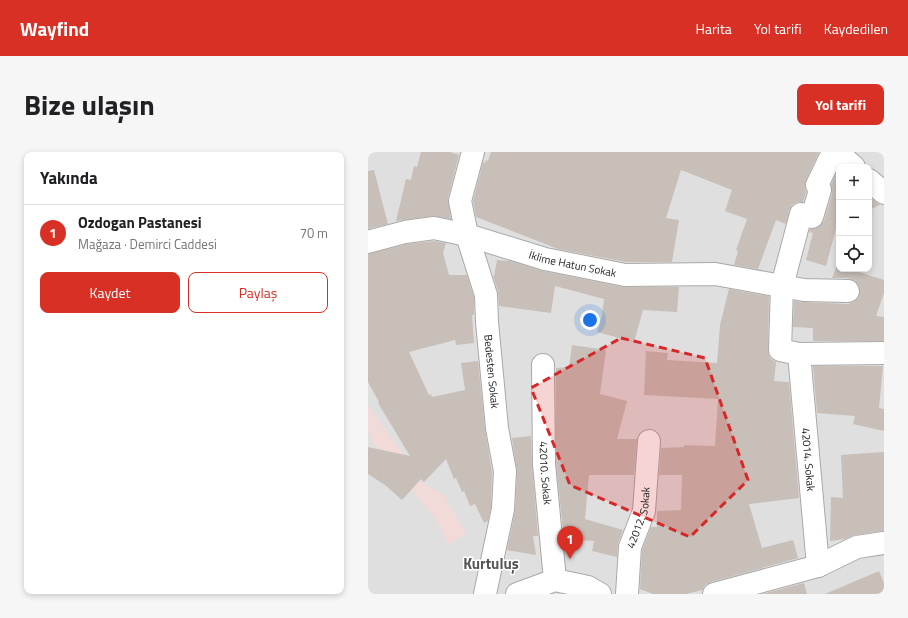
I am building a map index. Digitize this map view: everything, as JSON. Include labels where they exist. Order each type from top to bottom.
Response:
[{"type":"street","name":"Bedesten Sokak","points":[[473,152],[460,201],[467,235],[486,295],[487,322],[497,428],[505,471],[503,509],[485,594]]},
{"type":"street","points":[[833,152],[817,185],[820,190],[812,217],[801,214],[782,286],[790,352],[884,353]]},
{"type":"street","points":[[837,152],[851,164]]},
{"type":"street","points":[[872,183],[884,193]]},
{"type":"street","name":"İklime Hatun Sokak","points":[[368,242],[405,232],[434,228],[467,235],[545,259],[625,274],[715,274],[804,290],[848,291]]},
{"type":"street","name":"42014. Sokak","points":[[790,352],[818,566]]},
{"type":"street","name":"42010. Sokak","points":[[543,365],[544,464],[555,580]]},
{"type":"street","name":"42012. Sokak","points":[[627,594],[630,547],[644,511],[649,441]]},
{"type":"street","points":[[714,594],[818,566],[857,546],[884,543]]},
{"type":"street","points":[[517,594],[555,580],[588,587],[600,594]]},
{"type":"highlighted area","points":[[621,338],[705,358],[748,480],[690,537],[570,485],[531,388]]},
{"type":"shaded area","points":[[368,152],[884,152],[884,594],[368,594]]},
{"type":"shaded area","points":[[368,405],[424,484],[443,494],[466,533],[449,545],[435,518],[396,468],[373,443],[368,432]]},
{"type":"building","points":[[421,152],[450,152],[459,155],[448,198],[451,219],[433,216],[396,221],[406,179],[411,180],[414,166],[417,167]]},
{"type":"building","points":[[491,152],[819,152],[806,180],[806,192],[803,202],[797,202],[792,205],[786,224],[776,220],[758,269],[734,265],[738,251],[736,250],[747,219],[725,211],[732,190],[681,170],[666,218],[679,220],[672,262],[626,262],[558,249],[476,217],[473,201],[483,162],[485,163],[486,160],[488,161]]},
{"type":"building","points":[[374,170],[388,224],[368,229],[368,171]]},
{"type":"building","points":[[836,174],[836,229],[826,266],[806,260],[813,233],[809,232],[810,229],[815,229],[824,221],[832,194],[831,185]]},
{"type":"building","points":[[872,199],[876,202],[880,205],[872,209]]},
{"type":"building","points":[[434,241],[446,243],[443,253],[449,275],[467,275],[474,297],[474,315],[472,315],[474,343],[456,345],[455,340],[409,352],[429,395],[431,394],[432,397],[465,390],[461,363],[478,361],[485,429],[492,472],[491,507],[488,521],[484,523],[475,504],[470,506],[464,491],[462,492],[456,478],[454,479],[446,459],[424,482],[421,479],[402,500],[385,485],[368,474],[368,447],[410,456],[378,403],[379,402],[368,382],[368,254],[407,244]]},
{"type":"building","points":[[497,260],[510,261],[543,271],[623,287],[679,287],[677,312],[643,310],[634,342],[597,332],[602,316],[604,299],[555,286],[551,313],[499,306],[498,291],[493,276]]},
{"type":"building","points":[[836,268],[836,272],[859,272],[884,280],[884,293],[876,316],[884,317],[884,341],[813,341],[813,328],[793,327],[794,301],[848,304],[854,302],[858,298],[860,291],[859,285],[855,281],[848,278],[832,278]]},
{"type":"building","points":[[729,289],[769,296],[768,350],[769,356],[776,362],[774,381],[789,382],[799,498],[749,504],[762,548],[793,540],[798,558],[711,582],[705,585],[702,590],[686,594],[653,594],[640,589],[642,550],[651,527],[657,527],[657,511],[681,510],[682,475],[659,475],[661,448],[684,447],[684,445],[715,446],[718,399],[644,395],[646,351],[668,353],[667,360],[717,363],[720,325]]},
{"type":"building","points":[[572,345],[606,350],[600,394],[627,401],[617,439],[637,439],[634,475],[589,475],[585,519],[623,530],[618,543],[617,557],[592,551],[594,541],[564,539],[556,463],[556,368],[569,367]]},
{"type":"building","points":[[813,366],[883,366],[879,408],[884,409],[884,431],[853,424],[855,416],[817,413]]},
{"type":"building","points":[[531,436],[538,536],[533,536],[536,555],[507,550],[515,511],[517,472],[512,438]]},
{"type":"building","points":[[884,452],[884,531],[855,535],[845,539],[830,541],[831,497],[843,498],[841,455]]},
{"type":"building","points":[[879,571],[884,583],[884,594],[825,594]]},
{"type":"building","points":[[804,583],[807,594],[762,594]]},
{"type":"place","name":"Ozdogan Pastanesi","points":[[570,559]]},
{"type":"district","name":"Kurtuluş","points":[[491,563]]}]
